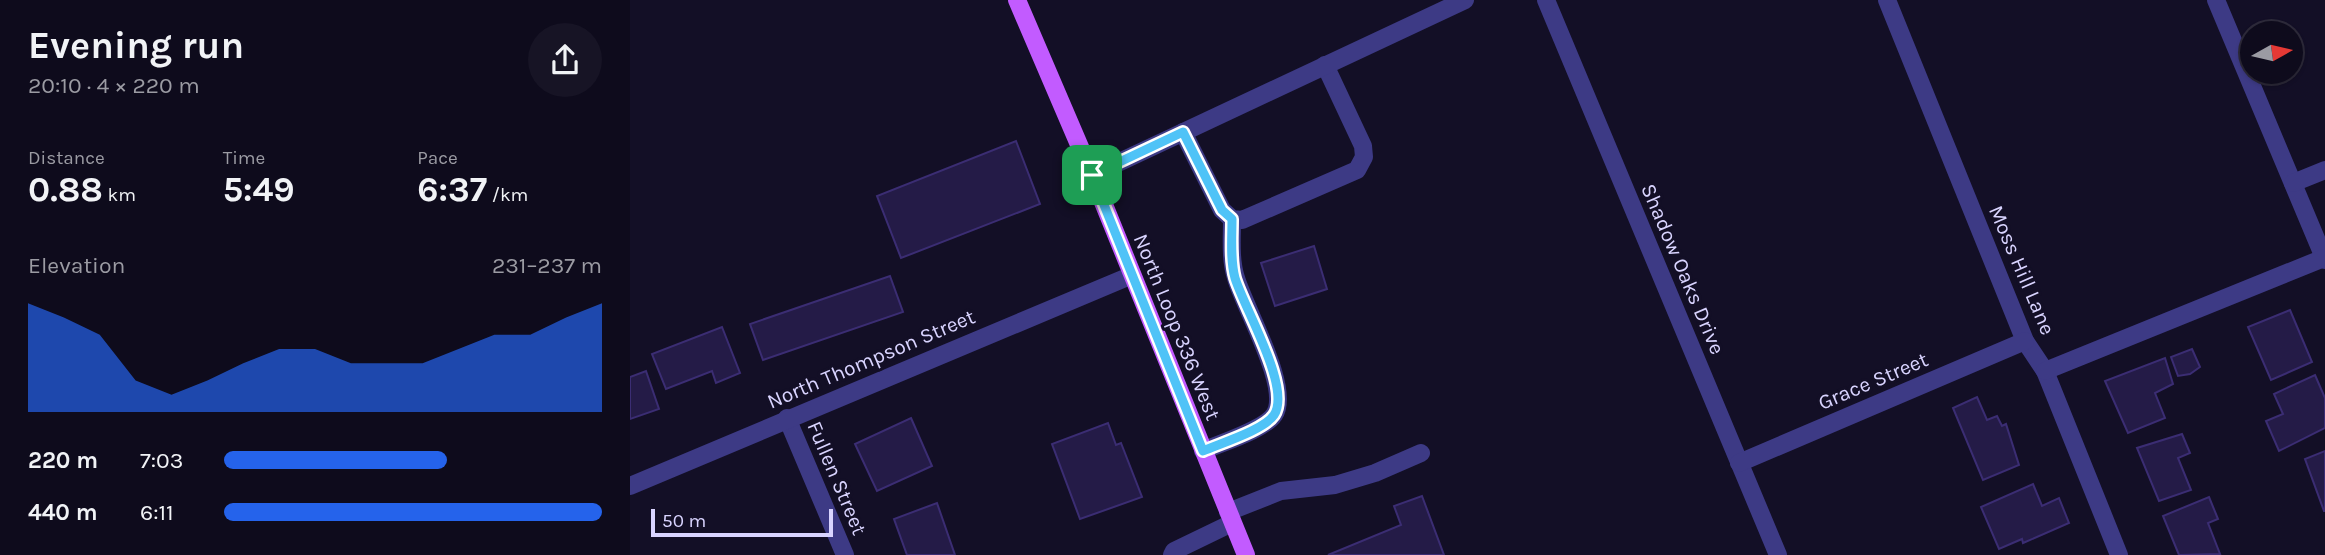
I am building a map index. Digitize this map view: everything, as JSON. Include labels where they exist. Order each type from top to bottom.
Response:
[{"type":"main road","name":"North Loop 336 West","points":[[1017,0],[1092,175],[1130,276],[1246,555]]},
{"type":"street","points":[[1092,175],[1465,0]]},
{"type":"street","name":"Shadow Oaks Drive","points":[[1546,0],[1778,555]]},
{"type":"street","name":"Moss Hill Lane","points":[[1887,0],[2025,341],[2045,371],[2119,555]]},
{"type":"street","points":[[2045,371],[2324,259],[2216,0]]},
{"type":"street","points":[[1183,132],[1222,210],[1232,219],[1242,220],[1357,170],[1364,158],[1363,146],[1325,65]]},
{"type":"street","points":[[2293,183],[2325,170]]},
{"type":"street","points":[[1203,451],[1268,422],[1276,413],[1278,397],[1275,378],[1235,276],[1232,219]]},
{"type":"street","name":"North Thompson Street","points":[[630,486],[1130,276]]},
{"type":"street","name":"Grace Street","points":[[1739,463],[2025,341]]},
{"type":"street","name":"Fullen Street","points":[[787,418],[845,555]]},
{"type":"street","points":[[1172,555],[1174,551],[1230,517],[1281,491],[1349,481],[1421,453]]},
{"type":"building","points":[[1016,141],[1040,204],[901,258],[877,196]]},
{"type":"building","points":[[1314,246],[1327,289],[1275,306],[1261,263]]},
{"type":"building","points":[[890,276],[903,312],[763,360],[750,324]]},
{"type":"building","points":[[2290,310],[2312,362],[2271,380],[2248,327]]},
{"type":"building","points":[[722,327],[740,373],[716,383],[712,371],[666,389],[652,354]]},
{"type":"building","points":[[2192,349],[2200,367],[2190,374],[2178,376],[2171,357]]},
{"type":"building","points":[[2165,358],[2173,384],[2155,393],[2165,418],[2128,433],[2105,381]]},
{"type":"building","points":[[646,371],[659,409],[630,419],[630,377]]},
{"type":"building","points":[[2315,375],[2325,398],[2325,428],[2279,451],[2266,421],[2283,414],[2274,394]]},
{"type":"building","points":[[1977,397],[1987,420],[1997,416],[2002,426],[2006,424],[2019,465],[1983,480],[1953,408]]},
{"type":"building","points":[[911,418],[932,466],[877,491],[855,444]]},
{"type":"building","points":[[1108,423],[1116,445],[1121,443],[1142,497],[1080,519],[1052,444]]},
{"type":"building","points":[[2182,434],[2190,453],[2178,458],[2191,490],[2159,501],[2137,448]]},
{"type":"building","points":[[2325,451],[2325,511],[2324,511],[2305,459]]},
{"type":"building","points":[[2033,484],[2042,506],[2059,498],[2069,523],[2023,543],[2022,539],[1999,549],[1981,507]]},
{"type":"building","points":[[1422,496],[1444,555],[1328,555],[1401,525],[1394,506]]},
{"type":"building","points":[[2209,497],[2218,519],[2208,523],[2220,554],[2179,555],[2163,516]]},
{"type":"building","points":[[937,503],[955,555],[907,555],[894,519]]},
{"type":"route","points":[[1183,132],[1222,210],[1232,219],[1235,276],[1275,378],[1278,397],[1276,413],[1268,422],[1203,451],[1130,276],[1092,175],[1183,132]]}]
